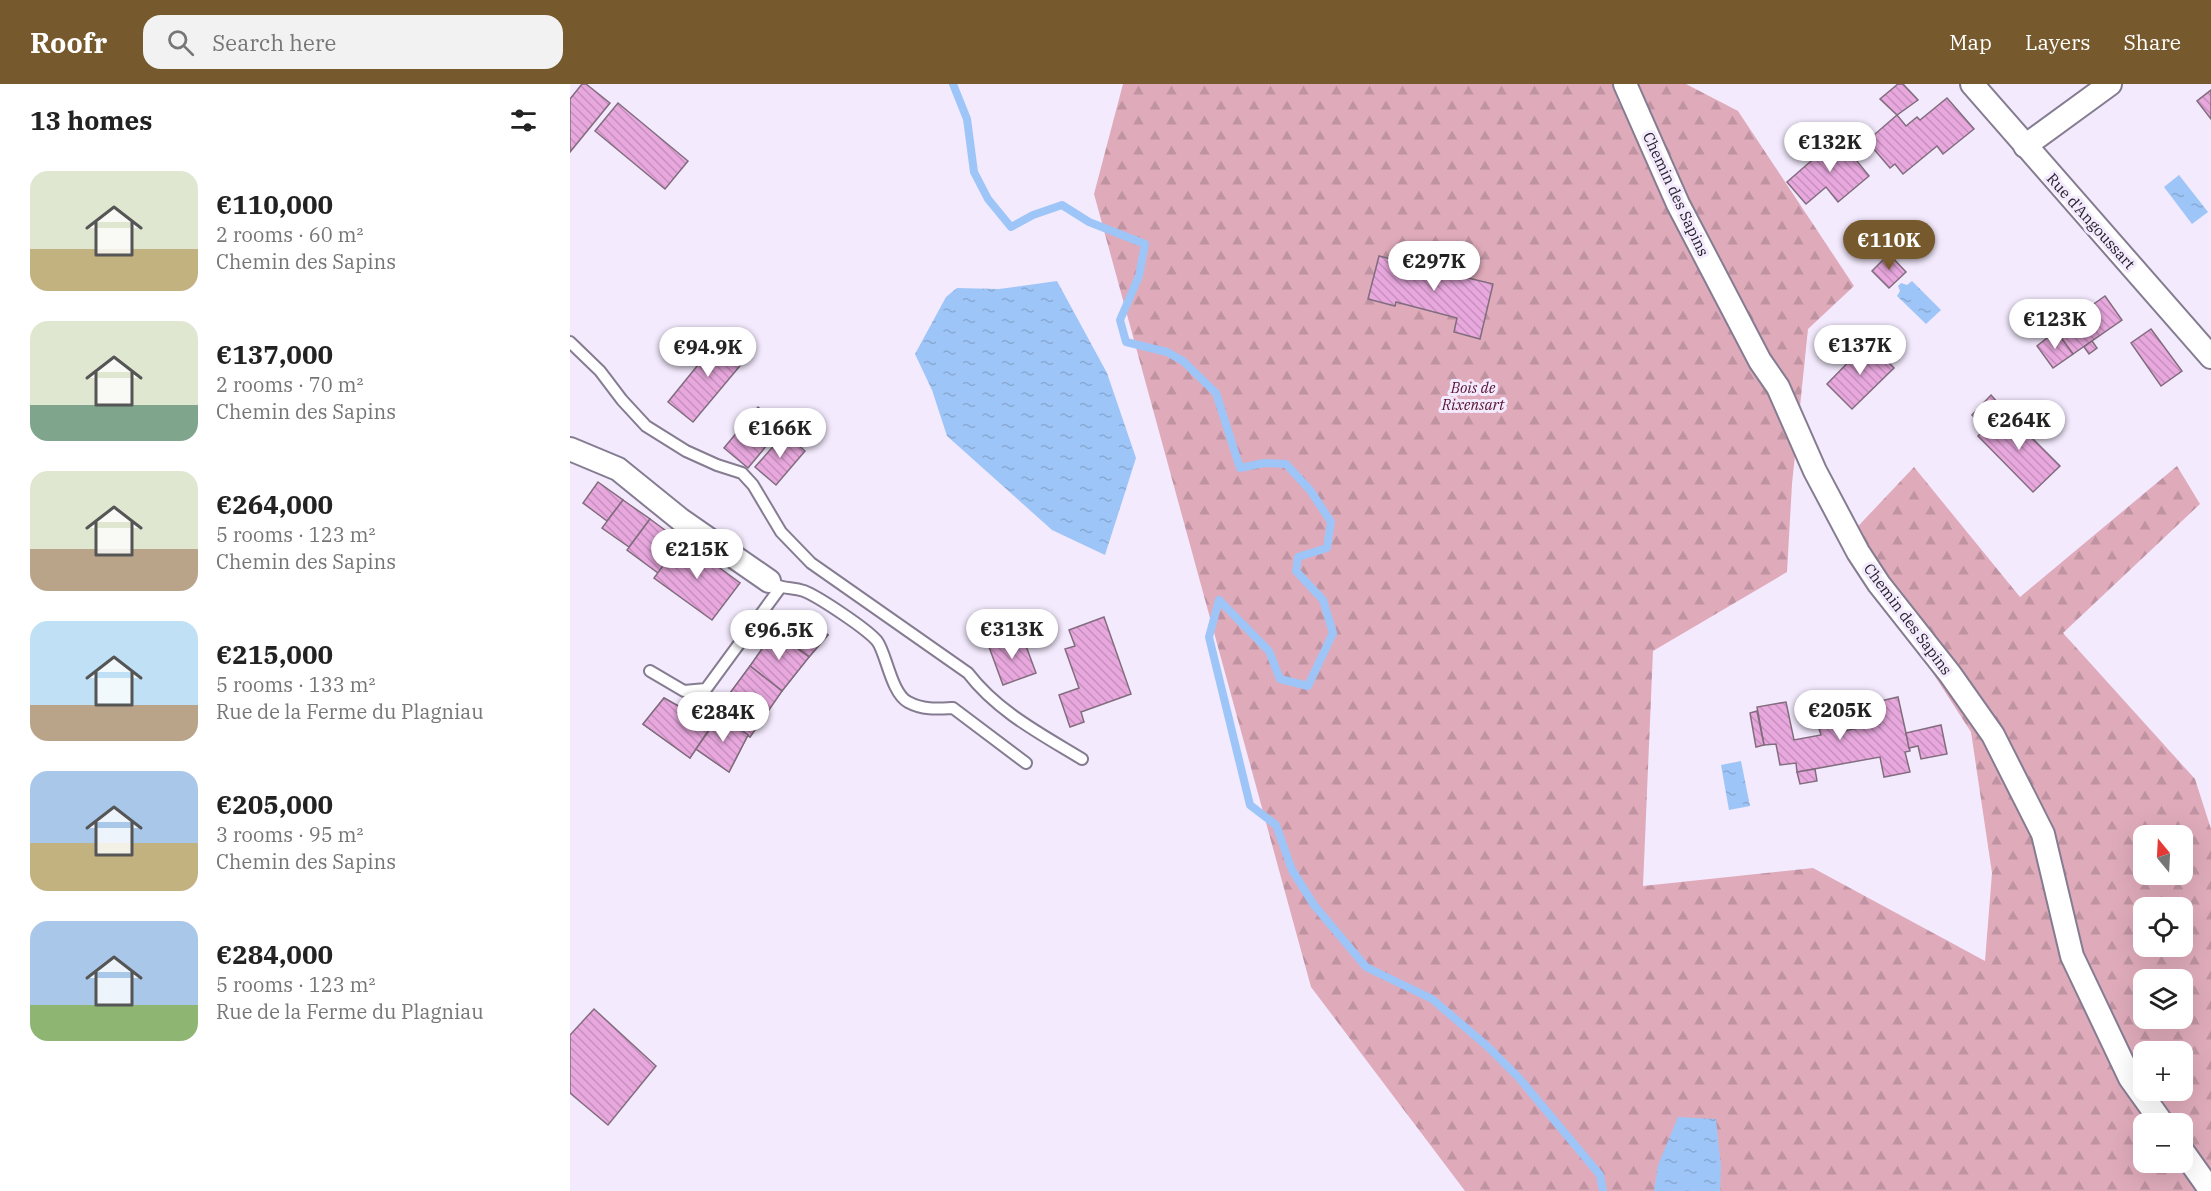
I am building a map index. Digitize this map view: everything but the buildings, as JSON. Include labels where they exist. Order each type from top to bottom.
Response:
[{"type":"street","name":"Chemin des Sapins","points":[[1625,84],[1678,204],[1760,361],[1778,387],[1815,471],[1858,552],[1879,584],[1950,674],[1998,745],[2043,834],[2072,956],[2130,1078],[2155,1113]]},
{"type":"street","name":"Rue d'Angoussart","points":[[1972,84],[2211,357]]},
{"type":"street","points":[[2025,146],[2110,84]]},
{"type":"street","points":[[570,449],[618,469],[681,520],[775,584]]},
{"type":"street","points":[[2193,1166],[2211,1191]]},
{"type":"lane","points":[[570,342],[600,371],[646,426],[686,451],[742,473],[753,485],[781,532],[811,563],[969,673],[1004,710],[1082,759]]},
{"type":"lane","points":[[650,671],[684,691],[705,689],[775,584],[803,590],[842,614],[878,641],[888,672],[905,701],[930,710],[953,708],[1026,763]]},
{"type":"green space","name":"Bois de Rixensart","points":[[1123,84],[1686,84],[1738,111],[1854,286],[1808,329],[1792,484],[1787,572],[1653,651],[1643,886],[1813,868],[1985,961],[1992,873],[1971,732],[1846,539],[1914,467],[2020,597],[2177,466],[2200,504],[2063,633],[2195,779],[2211,829],[2211,1191],[1465,1191],[1311,987],[1094,194]]},
{"type":"water","points":[[2179,175],[2208,212],[2192,224],[2164,187]]},
{"type":"water","points":[[1057,281],[1107,373],[1136,458],[1105,555],[1052,530],[947,436],[932,390],[915,354],[946,297],[957,288],[999,289]]},
{"type":"water","points":[[1912,281],[1941,310],[1926,324],[1897,296],[1900,291],[1898,286],[1901,283],[1907,285]]},
{"type":"water","points":[[1741,761],[1750,806],[1729,810],[1721,765]]},
{"type":"water","points":[[1678,1117],[1716,1119],[1721,1167],[1720,1191],[1654,1191],[1658,1165]]},
{"type":"waterway","points":[[953,84],[967,119],[974,172],[988,199],[1011,227],[1033,215],[1062,205],[1089,222],[1145,244],[1139,276],[1120,320],[1126,342],[1167,352],[1183,361],[1216,393],[1240,468],[1264,463],[1286,464],[1310,490],[1331,522],[1327,548],[1298,557],[1296,571],[1323,600],[1333,633],[1308,686],[1280,679],[1269,651],[1219,600],[1209,637],[1250,805],[1276,825],[1292,870],[1314,905],[1366,967],[1432,999],[1487,1046],[1519,1078],[1600,1175],[1603,1191]]}]
